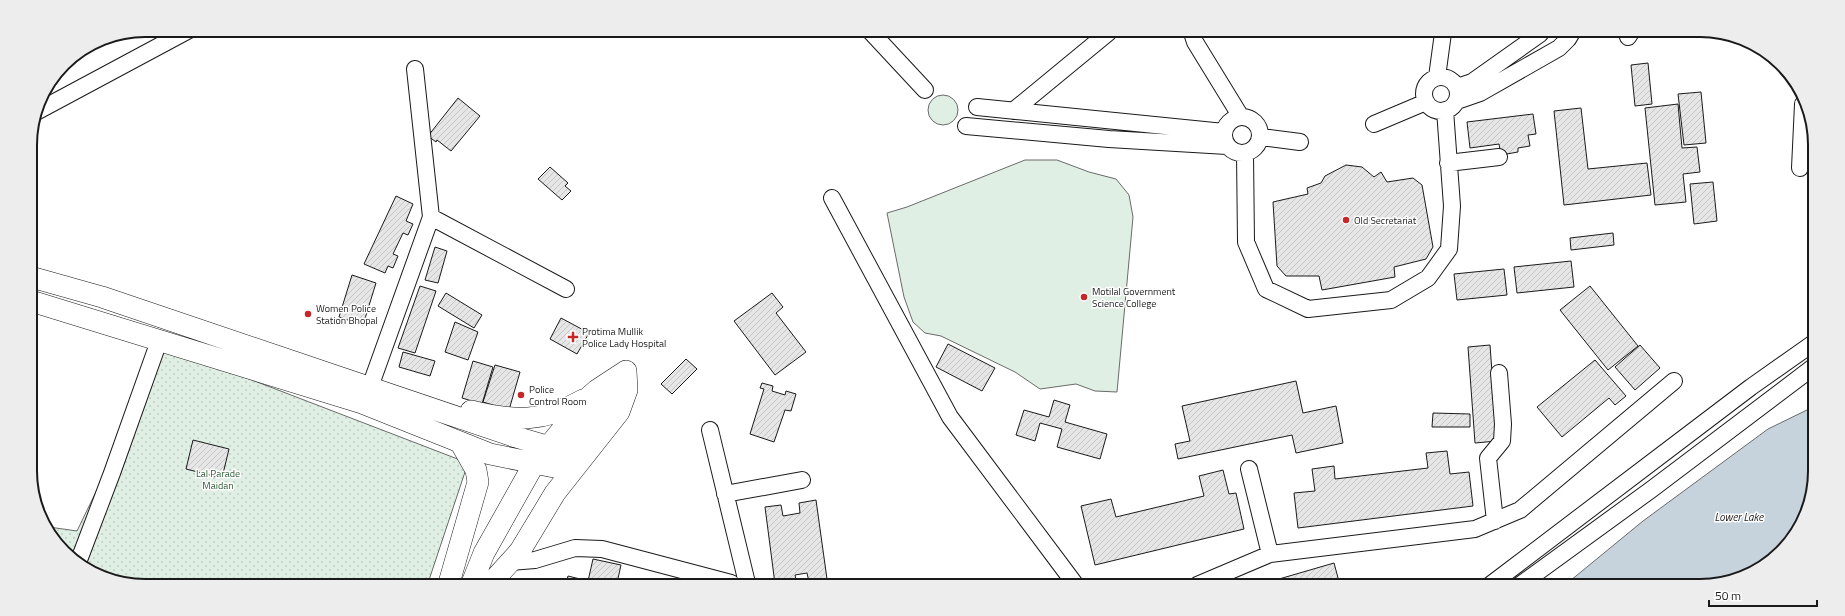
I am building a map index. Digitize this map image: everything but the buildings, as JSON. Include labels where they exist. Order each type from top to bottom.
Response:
[{"type":"main road","points":[[37,279],[102,297],[516,437],[551,457]]},
{"type":"main road","points":[[37,303],[362,403],[490,454],[551,457]]},
{"type":"main road","points":[[413,402],[434,402],[479,413],[517,418],[541,417],[565,410],[589,397],[626,371]]},
{"type":"main road","points":[[492,579],[551,457],[610,401],[626,371]]},
{"type":"main road","points":[[494,579],[520,551],[555,494],[619,412],[627,390],[626,371]]},
{"type":"main road","points":[[474,579],[484,553],[551,457],[589,397]]},
{"type":"main road","points":[[450,579],[478,482],[476,470],[460,442]]},
{"type":"street","points":[[44,108],[176,37]]},
{"type":"street","points":[[876,37],[925,90]]},
{"type":"street","points":[[1013,111],[1103,37]]},
{"type":"street","points":[[1193,37],[1194,42],[1241,117]]},
{"type":"street","points":[[1437,77],[1442,37]]},
{"type":"street","points":[[1453,100],[1472,82],[1536,37]]},
{"type":"street","points":[[1541,37],[1554,50]]},
{"type":"street","points":[[1245,154],[1246,242],[1266,289],[1308,309],[1390,300],[1428,278],[1449,249],[1452,206],[1448,163],[1453,100],[1452,80],[1447,77],[1437,77],[1430,80],[1426,85],[1424,91],[1426,102],[1434,109],[1453,100],[1480,93],[1554,50],[1569,37]]},
{"type":"street","points":[[370,387],[431,217],[416,69]]},
{"type":"street","points":[[1374,124],[1426,102]]},
{"type":"street","points":[[977,107],[1225,139]]},
{"type":"street","points":[[1800,168],[1803,113]]},
{"type":"street","points":[[1241,117],[1253,120],[1260,130],[1261,137],[1256,148],[1245,154],[1233,152],[1225,139],[1229,122],[1241,117]]},
{"type":"street","points":[[966,126],[1109,139],[1225,139]]},
{"type":"street","points":[[1261,137],[1300,142]]},
{"type":"street","points":[[1448,163],[1499,157]]},
{"type":"street","points":[[832,198],[950,417],[1071,579]]},
{"type":"street","points":[[431,217],[566,289]]},
{"type":"street","points":[[80,557],[159,341]]},
{"type":"street","points":[[1498,579],[1750,387],[1808,347]]},
{"type":"street","points":[[1528,579],[1652,489],[1808,371]]},
{"type":"street","points":[[1495,521],[1488,458],[1502,440],[1503,424],[1498,372]]},
{"type":"street","points":[[1211,579],[1270,554],[1476,529],[1495,521],[1520,510],[1674,381]]},
{"type":"street","points":[[710,430],[746,579]]},
{"type":"street","points":[[1249,469],[1270,554]]},
{"type":"street","points":[[725,494],[802,480]]},
{"type":"street","points":[[510,562],[535,560],[575,548],[602,549],[713,579]]},
{"type":"green space","points":[[943,95],[954,99],[958,110],[954,121],[943,125],[932,121],[928,110],[932,99]]},
{"type":"green space","points":[[1025,160],[1057,160],[1089,172],[1116,179],[1129,195],[1133,217],[1117,392],[1095,391],[1076,384],[1040,389],[1015,372],[941,336],[925,333],[913,322],[904,297],[887,213],[907,207]]},
{"type":"green space","name":"Lal Parade Maidan","points":[[166,347],[468,463],[429,579],[131,578],[104,571],[85,561],[64,542],[53,528],[77,531]]},
{"type":"water","name":"Lower Lake","points":[[1808,409],[1807,485],[1800,512],[1790,531],[1771,552],[1760,561],[1741,571],[1721,577],[1707,579],[1572,579],[1643,521],[1768,429]]},
{"type":"place","name":"Old Secretariat","points":[[1346,220]]},
{"type":"place","name":"Motilal Government Science College","points":[[1084,297]]},
{"type":"place","name":"Women Police Station Bhopal","points":[[308,314]]},
{"type":"place","name":"Protima Mullik Police Lady Hospital","points":[[573,337]]},
{"type":"place","name":"Police Control Room","points":[[521,395]]}]
